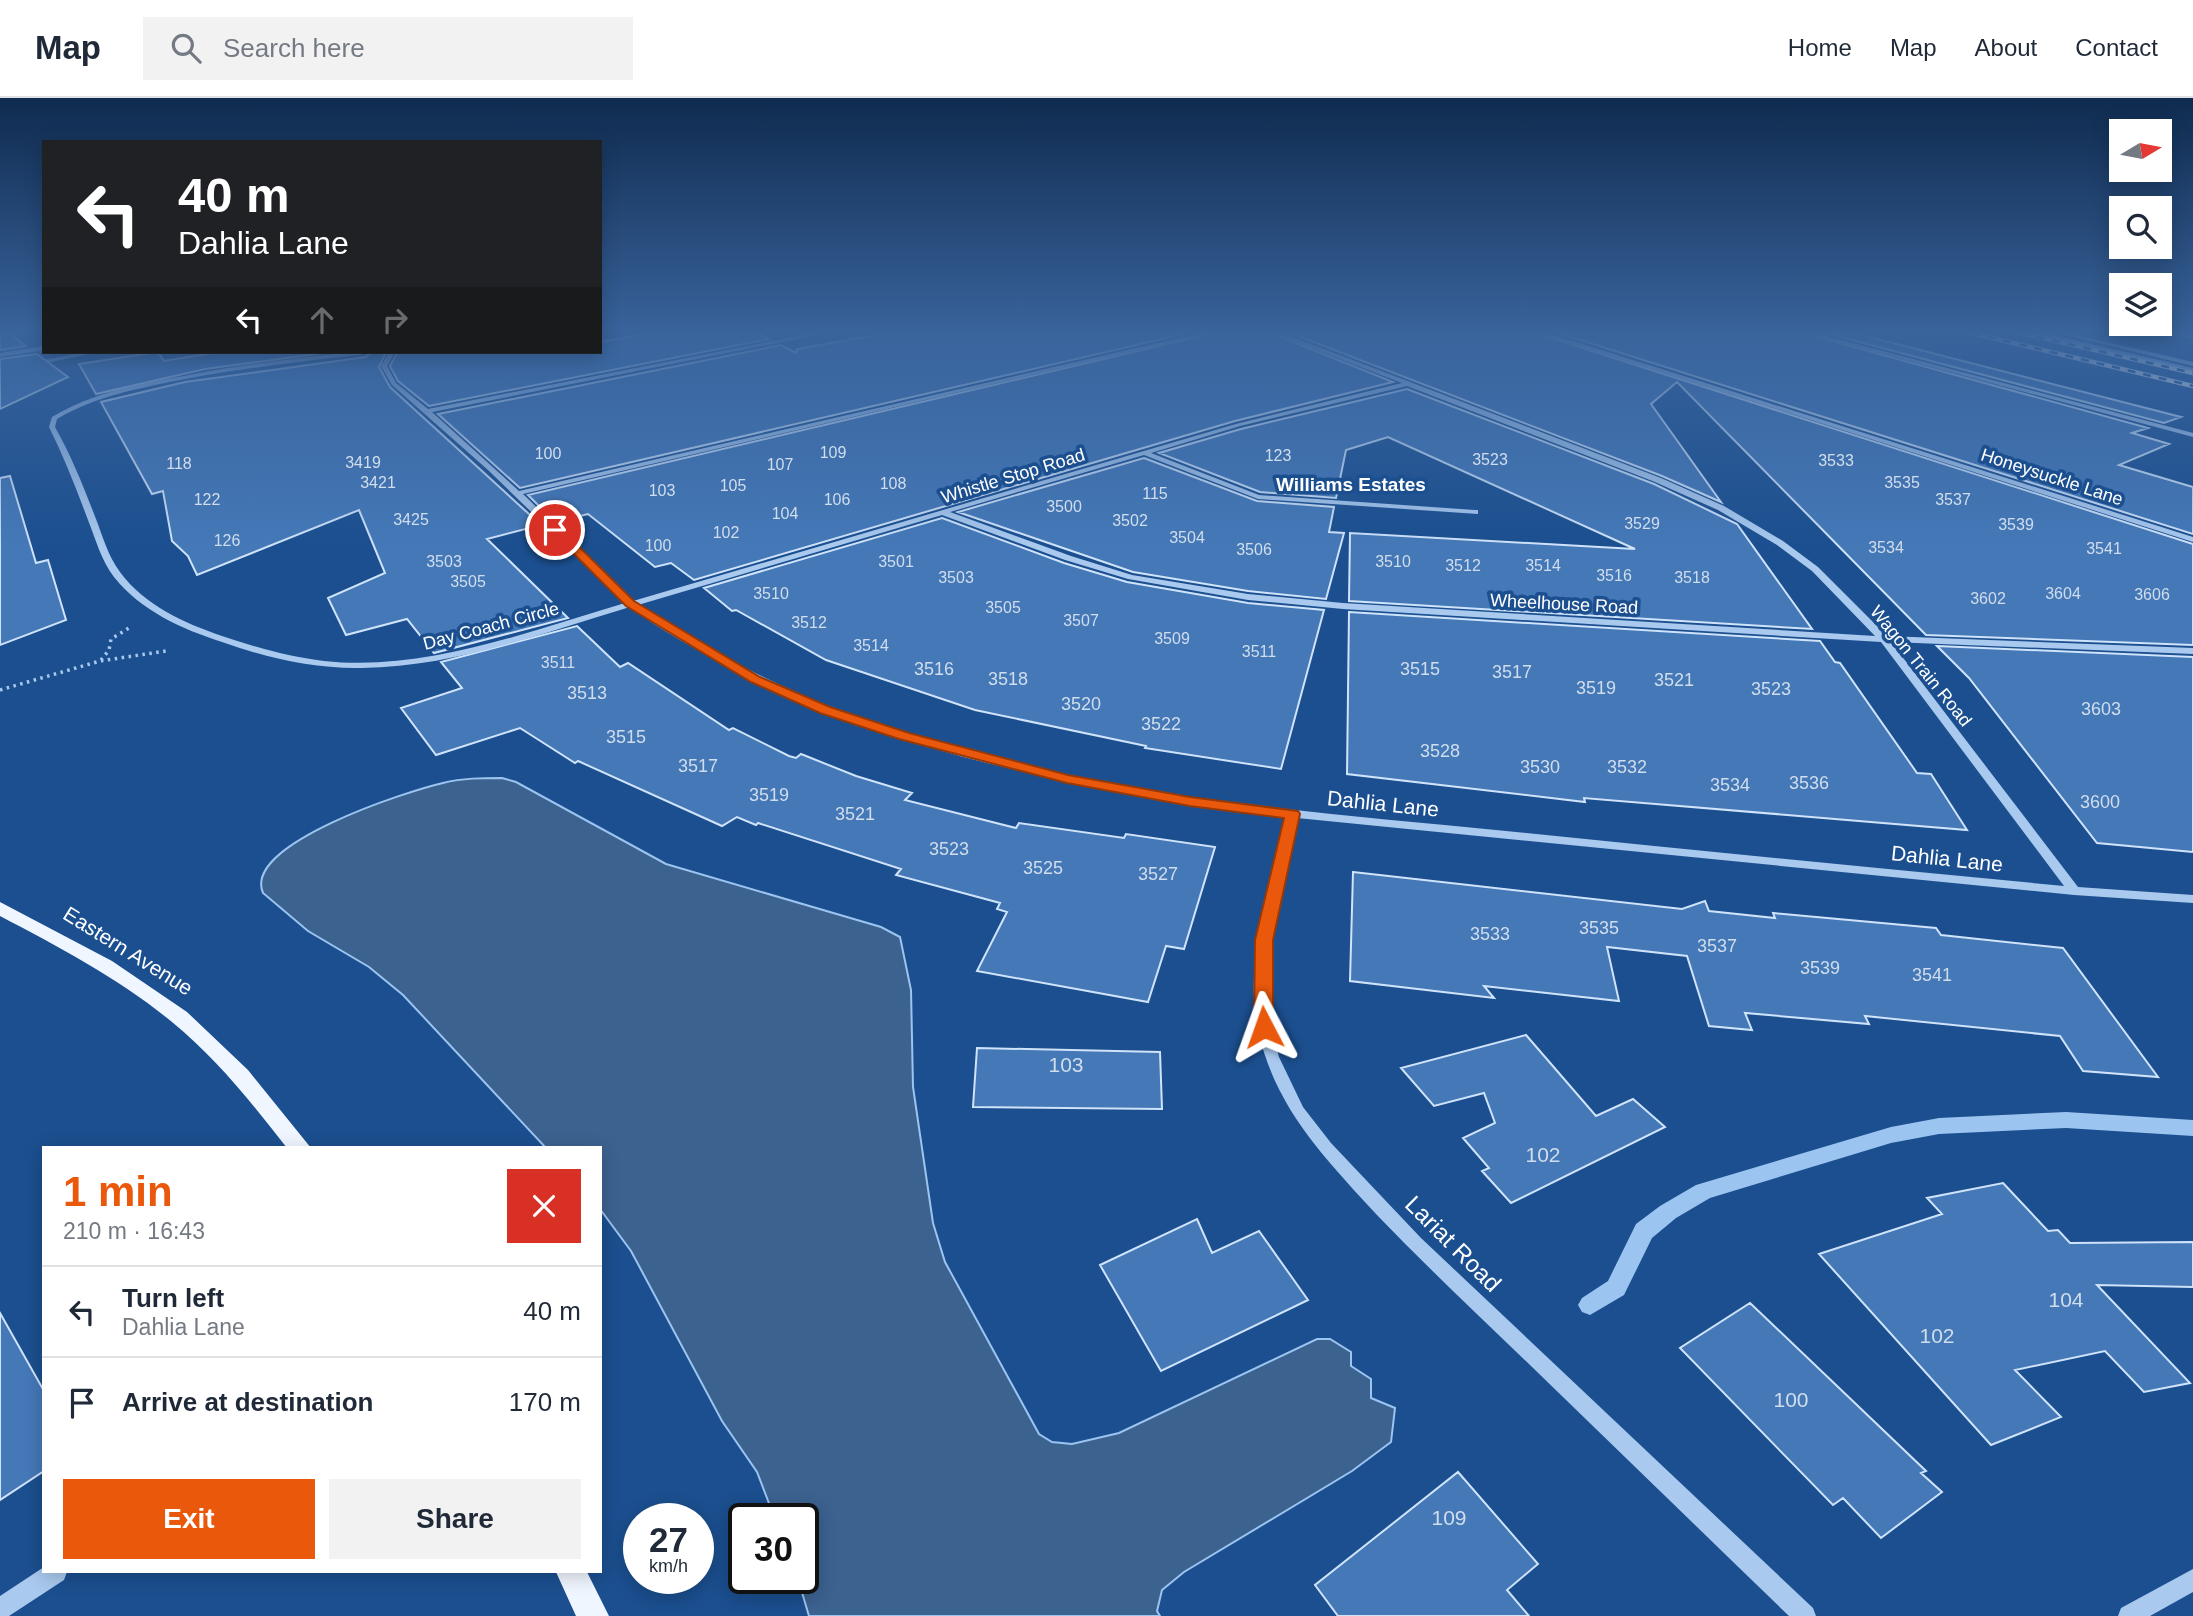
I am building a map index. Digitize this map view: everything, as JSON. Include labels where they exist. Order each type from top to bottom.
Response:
[{"type":"main road","name":"Eastern Avenue","points":[[1,909],[134,985],[200,1034],[247,1081],[298,1146]]},
{"type":"main road","points":[[572,1573],[593,1616]]},
{"type":"street","name":"Day Coach Circle","points":[[83,404],[54,418],[52,427],[109,562],[131,589],[186,626],[242,647],[326,666],[396,664],[458,654],[630,603]]},
{"type":"street","name":"Dahlia Lane","points":[[418,404],[518,493],[630,603],[756,680],[825,710],[904,736],[1067,779],[1190,801],[1292,814],[2074,891],[2193,899]]},
{"type":"street","points":[[426,411],[463,404]]},
{"type":"street","points":[[518,493],[903,404]]},
{"type":"street","name":"Whistle Stop Road","points":[[630,603],[945,513],[1238,425],[1325,404]]},
{"type":"street","name":"Wagon Train Road","points":[[1459,404],[1646,475],[1721,508],[1780,543],[1815,569],[1884,639],[2074,891]]},
{"type":"street","name":"Honeysuckle Lane","points":[[1764,404],[2193,540]]},
{"type":"street","points":[[2075,404],[2193,435]]},
{"type":"street","points":[[1144,453],[1258,497],[1475,512]]},
{"type":"street","name":"Wheelhouse Road","points":[[945,513],[1068,558],[1131,577],[1248,597],[1884,639],[2193,651]]},
{"type":"street","name":"Lariat Road","points":[[1292,814],[1264,940],[1261,993],[1264,1027],[1272,1057],[1297,1110],[1325,1148],[1415,1243],[1805,1616]]},
{"type":"street","points":[[0,1609],[54,1573]]},
{"type":"street","points":[[2129,1616],[2193,1580]]},
{"type":"path","points":[[100,660],[109,650],[111,639],[129,628]]},
{"type":"path","points":[[0,690],[100,660],[166,651]]},
{"type":"water","points":[[502,778],[516,782],[666,864],[881,927],[900,937],[911,990],[913,1087],[933,1223],[945,1262],[1039,1434],[1052,1442],[1072,1444],[1119,1433],[1317,1339],[1330,1339],[1351,1352],[1351,1366],[1371,1379],[1371,1398],[1395,1408],[1391,1442],[1352,1471],[1184,1572],[1162,1590],[1157,1611],[1160,1616],[809,1616],[802,1594],[819,1594],[819,1503],[769,1503],[757,1472],[722,1421],[631,1251],[602,1212],[602,1146],[544,1146],[403,995],[369,967],[308,931],[263,893],[263,875],[277,856],[301,839],[365,808],[443,783],[465,779]]},
{"type":"building","points":[[102,404],[408,404],[541,525],[487,539],[568,618],[434,653],[407,619],[346,635],[328,598],[385,573],[359,510],[197,575],[188,556],[172,541],[163,491],[152,494]]},
{"type":"building","points":[[489,404],[883,404],[520,488],[438,414]]},
{"type":"building","points":[[914,404],[1305,404],[1235,421],[694,580],[671,563],[655,567],[588,514],[555,522],[528,495]]},
{"type":"building","points":[[1345,404],[1446,404],[1654,484],[1737,524],[1812,629],[1349,601],[1350,533],[1635,549],[1388,437],[1346,450],[1336,498],[1260,492],[1159,453],[1241,429]]},
{"type":"building","points":[[1474,404],[1651,404],[1721,502],[1662,476]]},
{"type":"building","points":[[1698,404],[1757,404],[2193,544],[2193,645],[1926,635]]},
{"type":"building","points":[[1782,404],[2060,404],[2148,428],[2132,433],[2169,444],[2119,465],[2193,487],[2193,534]]},
{"type":"building","points":[[2092,404],[2130,404],[2181,417],[2164,423]]},
{"type":"building","points":[[1144,458],[1257,501],[1334,507],[1329,532],[1344,533],[1326,599],[1248,591],[1133,572],[958,512]]},
{"type":"building","points":[[10,476],[36,563],[48,560],[66,620],[0,645],[0,478]]},
{"type":"building","points":[[942,518],[1064,563],[1127,582],[1248,603],[1324,610],[1281,769],[1145,748],[1146,746],[975,710],[826,660],[736,610],[732,611],[704,588]]},
{"type":"building","points":[[1349,612],[1820,641],[1835,662],[1840,663],[1917,773],[1931,774],[1967,830],[1584,798],[1585,802],[1347,774]]},
{"type":"building","points":[[577,626],[620,667],[628,663],[729,730],[733,728],[789,756],[796,758],[801,754],[856,776],[912,793],[905,800],[1016,828],[1019,823],[1124,838],[1126,834],[1215,847],[1184,949],[1166,946],[1148,1002],[977,971],[1007,912],[997,909],[1000,903],[896,875],[901,869],[737,817],[722,826],[578,761],[575,763],[520,728],[436,755],[401,708],[462,688],[441,662]]},
{"type":"building","points":[[1937,646],[2193,657],[2193,852],[2097,843],[1969,678]]},
{"type":"building","points":[[1353,872],[1682,909],[1705,901],[1709,911],[1775,918],[1773,913],[1936,928],[1941,935],[2063,948],[2158,1077],[2083,1071],[2060,1036],[1865,1016],[1869,1024],[1745,1013],[1752,1030],[1709,1026],[1687,956],[1607,947],[1619,1001],[1484,986],[1494,998],[1350,981]]},
{"type":"building","points":[[1526,1035],[1596,1116],[1633,1099],[1665,1127],[1511,1203],[1482,1171],[1489,1168],[1463,1138],[1495,1123],[1484,1093],[1434,1106],[1401,1068]]},
{"type":"building","points":[[977,1048],[1160,1052],[1162,1109],[973,1107]]},
{"type":"building","points":[[2003,1183],[2048,1231],[2058,1230],[2070,1243],[2193,1242],[2193,1287],[2097,1285],[2190,1383],[2144,1392],[2105,1351],[2015,1370],[2061,1417],[1991,1445],[1819,1254],[1942,1214],[1927,1198]]},
{"type":"building","points":[[1197,1219],[1212,1253],[1259,1231],[1308,1300],[1161,1371],[1100,1265]]},
{"type":"building","points":[[1750,1303],[1926,1471],[1921,1473],[1942,1492],[1881,1538],[1843,1498],[1833,1505],[1680,1348]]},
{"type":"building","points":[[0,1313],[42,1387],[42,1472],[0,1500]]},
{"type":"building","points":[[1458,1472],[1538,1564],[1507,1590],[1529,1616],[1338,1616],[1315,1585]]},
{"type":"waterway","points":[[1590,1305],[1616,1288],[1644,1231],[1668,1212],[1704,1191],[1891,1135],[1939,1126],[2066,1120],[2193,1128]]},
{"type":"waterway","points":[[1395,1408],[1399,1405]]},
{"type":"district","name":"Williams Estates","points":[[1351,484]]},
{"type":"route","points":[[555,530],[630,603],[756,680],[825,710],[981,758],[1067,779],[1190,801],[1292,814],[1264,940],[1261,993],[1264,1027]]}]
